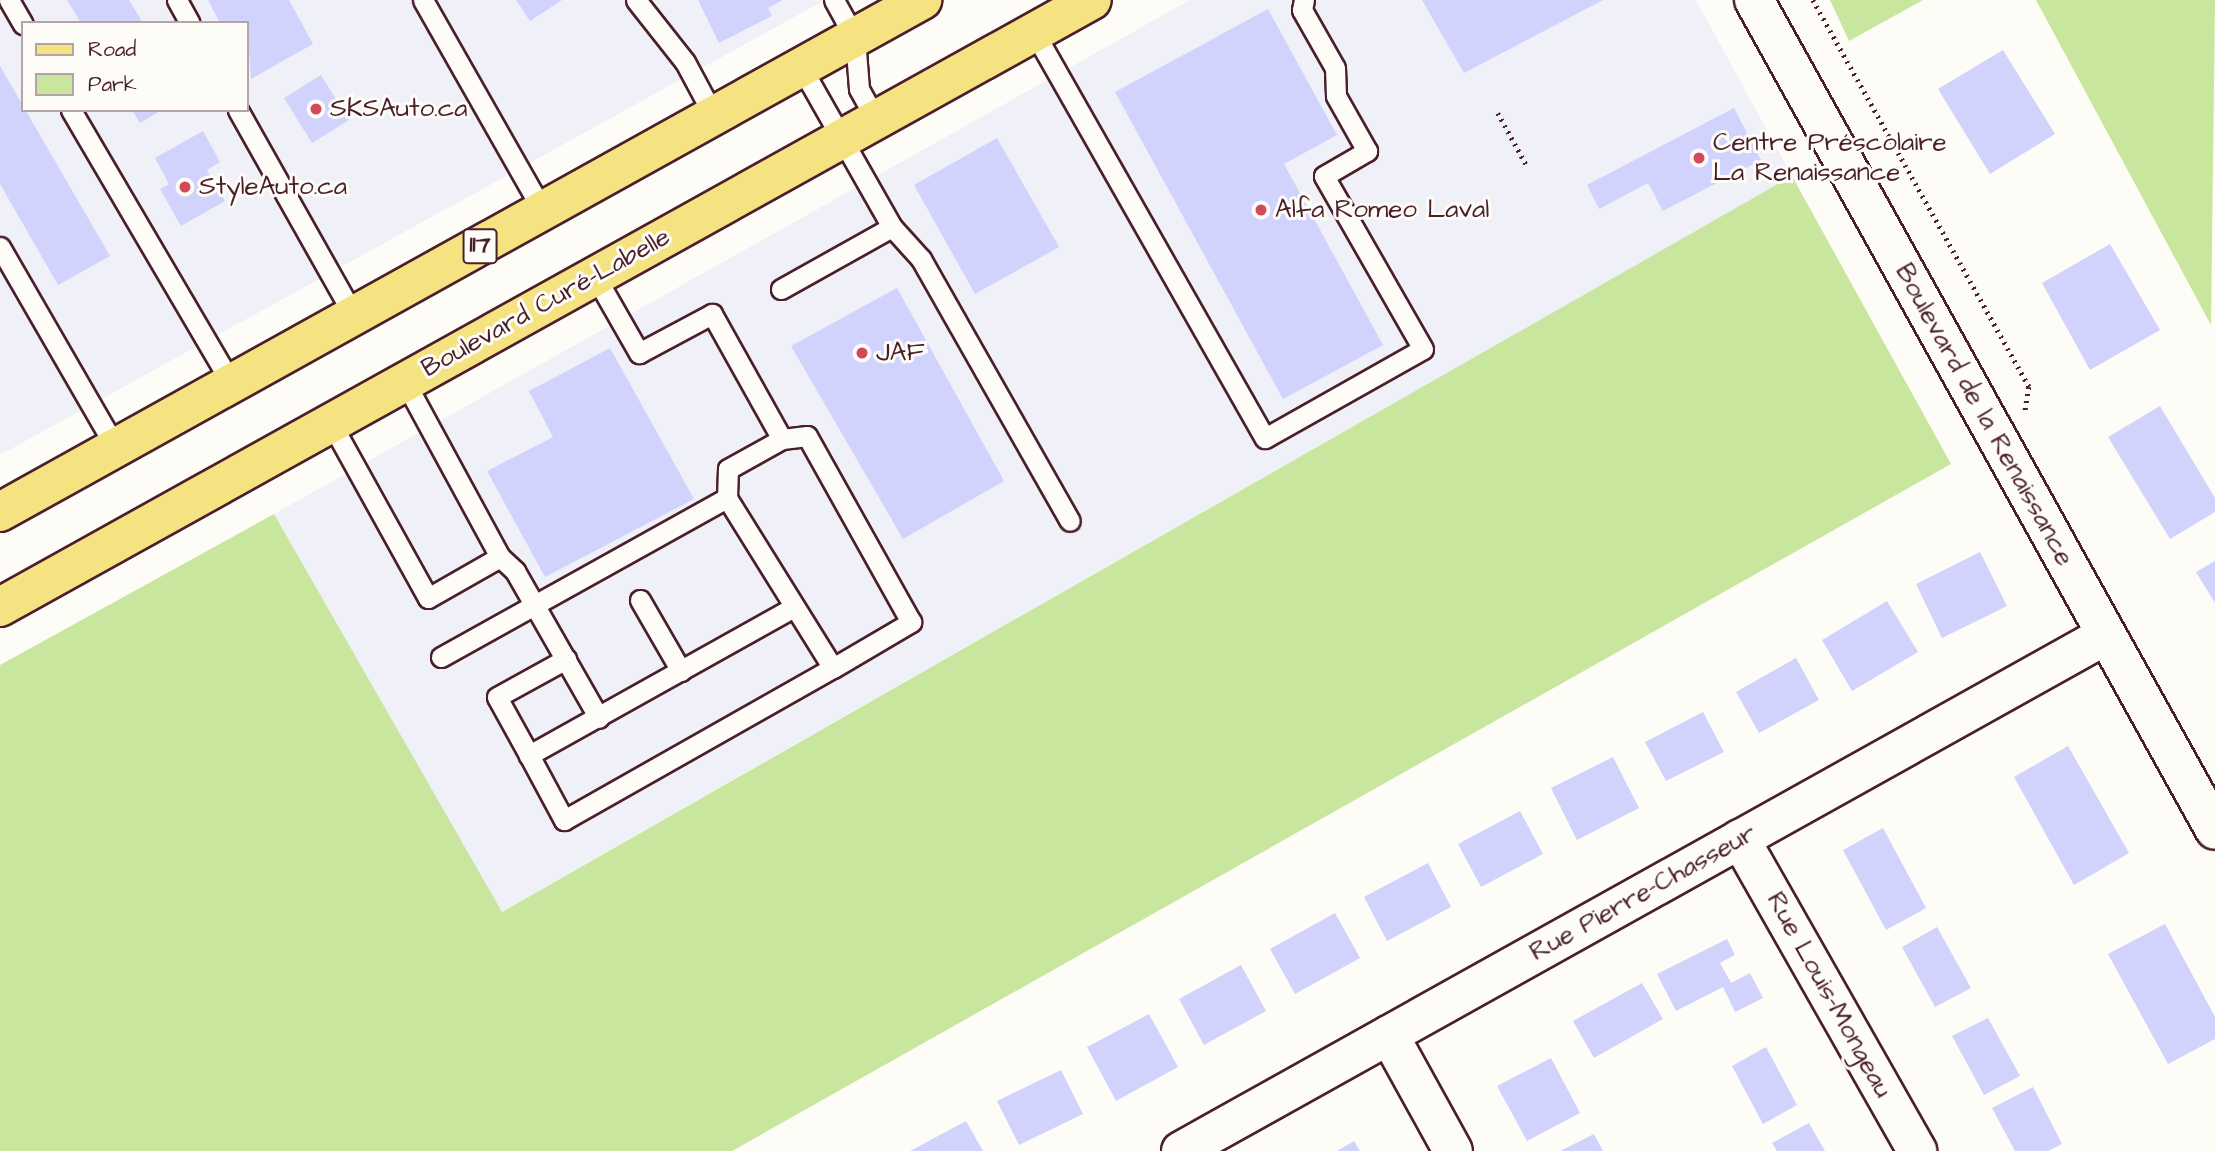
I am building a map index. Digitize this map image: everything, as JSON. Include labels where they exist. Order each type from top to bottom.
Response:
[{"type":"main road","name":"117","points":[[0,512],[922,0]]},
{"type":"main road","name":"Boulevard Curé-Labelle","points":[[0,607],[1092,0]]},
{"type":"street","name":"Boulevard de la Renaissance","points":[[1754,0],[2215,830]]},
{"type":"street","name":"Rue Pierre-Chasseur","points":[[1181,1151],[2106,635]]},
{"type":"street","name":"Rue Louis-Mongeau","points":[[1740,839],[1917,1151]]},
{"type":"street","points":[[1390,1035],[1453,1151]]},
{"type":"lane","points":[[9,0],[21,21]]},
{"type":"lane","points":[[177,0],[189,21]]},
{"type":"lane","points":[[423,0],[543,211]]},
{"type":"lane","points":[[636,0],[685,62],[714,116]]},
{"type":"lane","points":[[834,0],[855,38],[859,89],[876,120]]},
{"type":"lane","points":[[1034,32],[1265,438],[1423,349],[1324,176],[1367,151],[1336,96],[1335,68],[1302,10],[1304,0]]},
{"type":"lane","points":[[801,68],[892,227],[920,259],[1070,521]]},
{"type":"lane","points":[[72,112],[232,384]]},
{"type":"lane","points":[[239,112],[354,316]]},
{"type":"lane","points":[[780,289],[892,227]]},
{"type":"lane","points":[[0,247],[117,448]]},
{"type":"lane","points":[[595,276],[639,354],[712,314],[782,439]]},
{"type":"lane","points":[[405,382],[500,557],[535,604],[599,718]]},
{"type":"lane","points":[[331,423],[428,598],[500,557]]},
{"type":"lane","points":[[566,659],[497,697],[564,820],[834,668],[911,622],[807,436],[782,439],[728,469],[727,498],[834,668]]},
{"type":"lane","points":[[442,657],[727,498]]},
{"type":"lane","points":[[640,600],[681,671]]},
{"type":"lane","points":[[529,755],[794,607]]},
{"type":"path","name":"Boulevard de la Renaissance","points":[[1813,0],[2029,387],[2026,409]]},
{"type":"path","points":[[1498,113],[1527,166]]},
{"type":"shaded area","points":[[0,0],[825,0],[0,455]]},
{"type":"shaded area","points":[[1190,0],[1696,0],[1792,176],[501,912],[274,514]]},
{"type":"green space","points":[[1830,0],[1923,0],[1849,41]]},
{"type":"green space","points":[[2036,0],[2215,0],[2211,325]]},
{"type":"green space","points":[[1792,176],[1951,464],[732,1151],[0,1151],[0,665],[274,514],[502,912]]},
{"type":"building","points":[[67,0],[129,0],[142,21],[80,21]]},
{"type":"building","points":[[208,0],[289,0],[313,44],[251,79],[248,21],[219,21]]},
{"type":"building","points":[[516,0],[562,0],[530,21]]},
{"type":"building","points":[[698,0],[783,0],[768,8],[772,16],[719,43]]},
{"type":"building","points":[[1422,0],[1603,0],[1464,73]]},
{"type":"building","points":[[1268,9],[1337,135],[1284,164],[1383,345],[1283,399],[1115,92]]},
{"type":"building","points":[[2003,50],[2055,134],[1990,174],[1938,89]]},
{"type":"building","points":[[0,66],[21,102],[21,112],[27,112],[110,256],[58,285],[0,184]]},
{"type":"building","points":[[321,75],[349,120],[312,143],[284,98]]},
{"type":"building","points":[[1734,108],[1761,160],[1663,211],[1648,183],[1599,209],[1587,185]]},
{"type":"building","points":[[133,112],[159,112],[140,123]]},
{"type":"building","points":[[203,131],[220,162],[207,170],[225,201],[181,226],[160,189],[169,184],[155,158]]},
{"type":"building","points":[[997,138],[1059,247],[975,294],[914,185]]},
{"type":"building","points":[[2110,244],[2160,330],[2090,370],[2042,283]]},
{"type":"building","points":[[897,288],[1004,481],[903,539],[791,346]]},
{"type":"building","points":[[610,348],[694,499],[545,577],[487,471],[553,437],[529,391]]},
{"type":"building","points":[[2160,406],[2215,498],[2215,512],[2170,539],[2108,437]]},
{"type":"building","points":[[1980,552],[2007,606],[1942,638],[1916,584]]},
{"type":"building","points":[[2215,561],[2215,603],[2196,572]]},
{"type":"building","points":[[1887,601],[1918,652],[1852,691],[1822,640]]},
{"type":"building","points":[[1796,658],[1819,700],[1759,733],[1736,692]]},
{"type":"building","points":[[1703,712],[1724,752],[1666,781],[1645,742]]},
{"type":"building","points":[[2068,746],[2129,853],[2074,885],[2014,777]]},
{"type":"building","points":[[1613,757],[1639,808],[1577,840],[1551,788]]},
{"type":"building","points":[[1520,811],[1543,854],[1481,887],[1458,844]]},
{"type":"building","points":[[1883,828],[1926,908],[1886,930],[1843,850]]},
{"type":"building","points":[[1428,863],[1451,907],[1387,941],[1364,897]]},
{"type":"building","points":[[1335,913],[1360,958],[1295,994],[1270,949]]},
{"type":"building","points":[[2165,924],[2215,1017],[2215,1039],[2168,1064],[2108,954]]},
{"type":"building","points":[[1937,927],[1971,988],[1935,1007],[1902,947]]},
{"type":"building","points":[[1727,939],[1735,955],[1720,963],[1731,983],[1750,973],[1763,998],[1735,1012],[1723,987],[1676,1011],[1657,974]]},
{"type":"building","points":[[1241,965],[1266,1011],[1204,1045],[1179,999]]},
{"type":"building","points":[[1642,983],[1663,1019],[1594,1058],[1573,1021]]},
{"type":"building","points":[[1149,1014],[1178,1067],[1116,1101],[1087,1047]]},
{"type":"building","points":[[1988,1018],[2020,1076],[1984,1095],[1952,1036]]},
{"type":"building","points":[[1766,1047],[1797,1105],[1763,1124],[1732,1066]]},
{"type":"building","points":[[1551,1058],[1580,1113],[1527,1141],[1497,1086]]},
{"type":"building","points":[[1061,1070],[1083,1114],[1019,1145],[997,1101]]},
{"type":"building","points":[[2033,1087],[2062,1144],[2048,1151],[2015,1151],[1992,1108]]},
{"type":"building","points":[[966,1121],[983,1151],[910,1151]]},
{"type":"building","points":[[1809,1123],[1825,1151],[1777,1151],[1772,1143]]},
{"type":"building","points":[[1594,1134],[1603,1151],[1560,1151]]},
{"type":"building","points":[[1354,1141],[1360,1151],[1337,1151]]},
{"type":"place","name":"SKSAuto.ca","points":[[316,109]]},
{"type":"place","name":"Centre Préscolaire La Renaissance","points":[[1699,158]]},
{"type":"place","name":"StyleAuto.ca","points":[[185,187]]},
{"type":"place","name":"Alfa Romeo Laval","points":[[1261,210]]},
{"type":"place","name":"JAF","points":[[862,353]]}]
